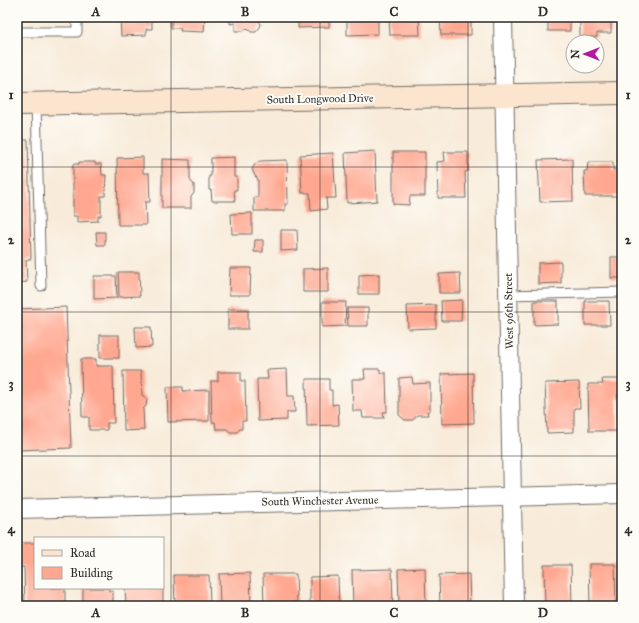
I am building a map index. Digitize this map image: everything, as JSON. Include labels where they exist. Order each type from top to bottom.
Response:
[{"type":"street","name":"West 96th Street","points":[[503,17],[514,606]]},
{"type":"street","name":"South Longwood Drive","points":[[26,104],[622,93]]},
{"type":"street","name":"South Winchester Avenue","points":[[17,508],[622,494]]},
{"type":"lane","points":[[17,32],[77,32],[77,17]]},
{"type":"lane","points":[[26,104],[41,286]]},
{"type":"lane","points":[[509,295],[622,292]]},
{"type":"building","points":[[120,17],[152,17],[152,29],[146,29],[146,35],[121,36]]},
{"type":"building","points":[[171,17],[205,17],[204,32],[180,31],[181,28],[171,28]]},
{"type":"building","points":[[230,17],[256,17],[261,24],[256,32],[251,32],[247,28],[243,31],[235,31],[235,23],[230,24]]},
{"type":"building","points":[[298,17],[329,17],[329,27],[298,28]]},
{"type":"building","points":[[347,17],[378,17],[378,34],[347,35]]},
{"type":"building","points":[[389,17],[419,17],[420,35],[390,35]]},
{"type":"building","points":[[440,17],[471,17],[471,35],[441,35]]},
{"type":"building","points":[[548,17],[570,17],[570,31],[548,31]]},
{"type":"building","points":[[580,17],[611,17],[611,33],[580,34]]},
{"type":"building","points":[[17,140],[28,140],[31,259],[26,260],[27,282],[17,283]]},
{"type":"building","points":[[375,151],[377,201],[347,203],[345,153]]},
{"type":"building","points":[[393,152],[425,152],[425,196],[410,196],[409,205],[393,204]]},
{"type":"building","points":[[444,152],[468,152],[468,171],[465,172],[466,198],[438,198],[437,162],[445,161]]},
{"type":"building","points":[[333,153],[336,198],[326,198],[327,209],[311,211],[310,193],[302,193],[300,155]]},
{"type":"building","points":[[143,157],[143,173],[149,173],[150,202],[145,202],[146,225],[118,225],[117,158]]},
{"type":"building","points":[[234,157],[234,177],[237,177],[237,190],[234,190],[235,201],[212,201],[211,190],[209,190],[211,158]]},
{"type":"building","points":[[162,159],[190,160],[190,180],[194,185],[194,193],[191,197],[191,208],[162,208]]},
{"type":"building","points":[[572,159],[573,201],[540,202],[538,160]]},
{"type":"building","points":[[287,160],[288,204],[285,204],[285,211],[254,211],[254,197],[258,197],[258,179],[252,169],[256,163],[260,161]]},
{"type":"building","points":[[79,162],[95,162],[95,164],[101,164],[102,175],[106,175],[105,196],[101,196],[101,216],[98,216],[98,221],[77,222],[77,216],[73,216],[73,164],[79,164]]},
{"type":"building","points":[[588,162],[613,162],[613,170],[619,169],[619,196],[585,196],[584,171],[587,171]]},
{"type":"building","points":[[252,213],[252,234],[232,234],[231,214]]},
{"type":"building","points":[[281,230],[297,230],[298,250],[281,251]]},
{"type":"building","points":[[96,232],[105,232],[105,245],[97,245]]},
{"type":"building","points":[[255,240],[263,240],[263,252],[254,252]]},
{"type":"building","points":[[611,257],[622,257],[622,278],[611,278]]},
{"type":"building","points":[[561,262],[561,283],[538,284],[538,263]]},
{"type":"building","points":[[230,268],[251,268],[250,295],[229,295]]},
{"type":"building","points":[[328,268],[328,292],[303,292],[303,269]]},
{"type":"building","points":[[118,272],[139,272],[140,296],[119,297]]},
{"type":"building","points":[[460,273],[461,293],[439,293],[439,274]]},
{"type":"building","points":[[379,274],[379,294],[359,294],[359,275]]},
{"type":"building","points":[[94,276],[116,276],[117,298],[94,299]]},
{"type":"building","points":[[462,300],[461,321],[442,321],[441,301]]},
{"type":"building","points":[[534,301],[558,301],[558,324],[534,325]]},
{"type":"building","points":[[585,301],[609,301],[610,325],[585,325]]},
{"type":"building","points":[[322,302],[346,302],[345,326],[322,327]]},
{"type":"building","points":[[436,305],[436,328],[408,329],[407,306]]},
{"type":"building","points":[[66,307],[71,448],[17,450],[17,309]]},
{"type":"building","points":[[347,308],[368,308],[368,326],[348,326]]},
{"type":"building","points":[[228,309],[248,309],[248,329],[228,329]]},
{"type":"building","points":[[135,327],[151,327],[152,347],[136,348]]},
{"type":"building","points":[[100,335],[119,335],[119,358],[100,358]]},
{"type":"building","points":[[81,359],[96,359],[96,366],[113,366],[114,423],[107,423],[107,430],[89,430],[89,417],[82,417]]},
{"type":"building","points":[[287,369],[288,396],[294,396],[295,412],[287,412],[287,420],[258,421],[257,379],[268,379],[267,370]]},
{"type":"building","points":[[364,369],[380,369],[380,373],[386,373],[387,412],[383,412],[384,418],[363,418],[362,411],[353,411],[352,379],[365,379]]},
{"type":"building","points":[[123,371],[141,371],[142,395],[147,399],[146,406],[143,409],[144,430],[124,431]]},
{"type":"building","points":[[218,372],[241,372],[241,381],[245,381],[246,421],[242,421],[242,429],[237,432],[230,432],[227,429],[216,429],[215,422],[212,422],[211,381],[218,381]]},
{"type":"building","points":[[473,373],[474,423],[442,424],[441,374]]},
{"type":"building","points":[[412,377],[413,384],[430,383],[430,411],[427,411],[428,415],[417,415],[413,420],[405,420],[399,415],[399,378]]},
{"type":"building","points":[[306,379],[329,379],[329,390],[332,390],[332,405],[338,404],[339,425],[307,426]]},
{"type":"building","points":[[602,379],[622,379],[622,395],[617,395],[618,431],[589,431],[588,384],[603,384]]},
{"type":"building","points":[[579,382],[580,408],[574,408],[574,432],[547,433],[545,383]]},
{"type":"building","points":[[167,387],[183,387],[183,391],[209,390],[209,421],[168,422]]},
{"type":"building","points":[[17,543],[34,543],[34,589],[65,589],[65,606],[25,606],[24,567],[20,567],[20,570],[17,570]]},
{"type":"building","points":[[589,564],[615,564],[616,606],[590,606]]},
{"type":"building","points":[[544,565],[571,565],[572,606],[545,606]]},
{"type":"building","points":[[425,568],[426,606],[399,606],[398,569]]},
{"type":"building","points":[[392,569],[393,606],[353,606],[352,570]]},
{"type":"building","points":[[250,573],[251,606],[220,606],[219,574]]},
{"type":"building","points":[[263,574],[296,574],[297,602],[293,602],[293,606],[264,606]]},
{"type":"building","points":[[469,574],[470,606],[440,606],[439,575]]},
{"type":"building","points":[[174,575],[209,575],[210,606],[175,606]]},
{"type":"building","points":[[338,576],[339,606],[310,606],[310,577]]},
{"type":"building","points":[[83,589],[109,589],[109,591],[113,591],[113,606],[83,606]]},
{"type":"building","points":[[125,589],[163,589],[163,606],[126,606]]}]
